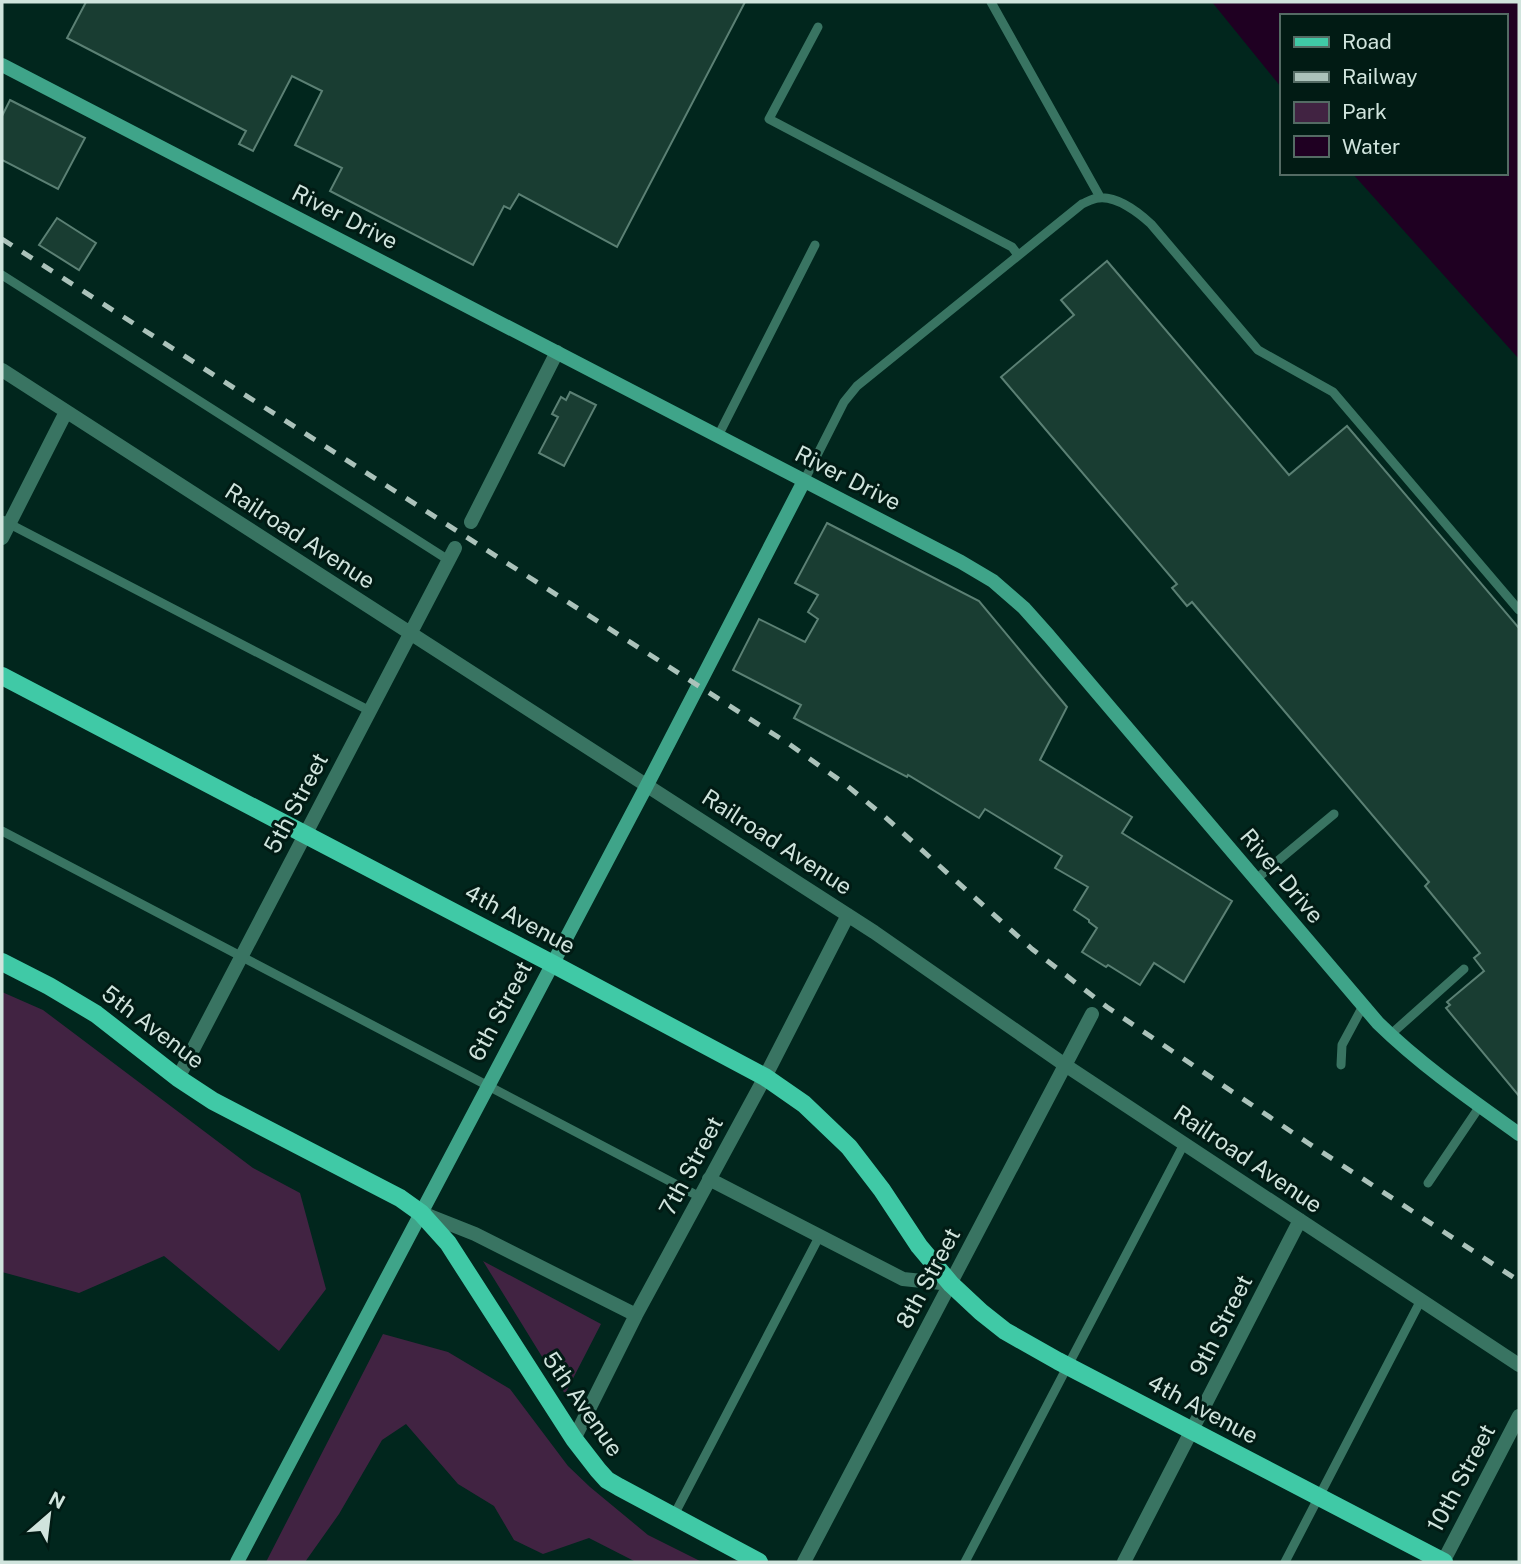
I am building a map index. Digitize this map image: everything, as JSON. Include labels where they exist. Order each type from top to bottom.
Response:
[{"type":"main road","name":"River Drive","points":[[2,65],[993,581],[1024,608],[1390,1035],[1435,1073],[1519,1134]]},
{"type":"main road","name":"6th Street","points":[[237,1562],[647,785],[804,481]]},
{"type":"main road","name":"4th Avenue","points":[[2,676],[765,1077],[804,1104],[849,1147],[882,1190],[919,1246],[951,1284],[1005,1331],[1032,1348],[1443,1562]]},
{"type":"main road","name":"5th Avenue","points":[[2,962],[96,1014],[178,1078],[213,1101],[400,1198],[421,1213],[448,1244],[574,1439],[597,1470],[607,1480],[759,1562]]},
{"type":"street","points":[[471,522],[557,352]]},
{"type":"street","name":"Railroad Avenue","points":[[2,370],[848,915],[1065,1065],[1519,1365]]},
{"type":"street","points":[[2,538],[5,521],[66,412]]},
{"type":"street","name":"5th Street","points":[[178,1078],[452,554]]},
{"type":"street","name":"7th Street","points":[[574,1439],[636,1315],[765,1077],[848,915]]},
{"type":"street","name":"8th Street","points":[[804,1562],[1092,1014]]},
{"type":"street","points":[[709,1179],[903,1279],[951,1284]]},
{"type":"street","name":"5th Avenue","points":[[421,1213],[475,1234],[636,1315]]},
{"type":"street","name":"9th Street","points":[[1124,1562],[1300,1220]]},
{"type":"street","name":"10th Street","points":[[1443,1562],[1519,1416]]},
{"type":"lane","points":[[991,2],[1100,197]]},
{"type":"lane","points":[[818,27],[769,120],[1012,247],[1018,256]]},
{"type":"lane","points":[[804,481],[844,402],[857,386],[1082,204],[1100,197],[1123,203],[1151,224],[1258,350],[1333,392],[1519,610]]},
{"type":"lane","points":[[718,436],[816,245]]},
{"type":"lane","points":[[2,275],[452,554]]},
{"type":"lane","points":[[5,521],[370,711]]},
{"type":"lane","points":[[1255,880],[1334,814]]},
{"type":"lane","points":[[2,831],[700,1197]]},
{"type":"lane","points":[[1390,1035],[1464,969]]},
{"type":"lane","points":[[1341,1065],[1342,1045],[1363,1006]]},
{"type":"lane","points":[[1428,1183],[1480,1106]]},
{"type":"lane","points":[[965,1562],[1184,1144]]},
{"type":"lane","points":[[673,1517],[819,1237]]},
{"type":"lane","points":[[1285,1562],[1421,1300]]},
{"type":"green space","points":[[2,992],[43,1010],[253,1168],[300,1193],[326,1289],[279,1351],[164,1256],[79,1293],[2,1272]]},
{"type":"green space","points":[[483,1261],[601,1324],[565,1394]]},
{"type":"green space","points":[[383,1334],[448,1352],[510,1389],[568,1466],[590,1487],[648,1535],[702,1562],[636,1562],[589,1538],[543,1554],[514,1540],[494,1506],[458,1484],[406,1424],[382,1440],[339,1514],[305,1562],[266,1562]]},
{"type":"water","points":[[1212,2],[1519,2],[1519,359],[1354,175],[1507,175],[1507,14],[1280,14],[1280,86]]},
{"type":"building","points":[[86,2],[745,2],[617,247],[519,194],[510,209],[504,206],[473,265],[330,191],[342,168],[295,145],[322,91],[292,76],[253,151],[239,144],[246,131],[67,38]]},
{"type":"building","points":[[10,100],[85,138],[58,189],[2,160],[2,116]]},
{"type":"building","points":[[57,218],[96,243],[79,270],[39,245]]},
{"type":"building","points":[[1107,261],[1289,475],[1347,426],[1519,628],[1519,1096],[1446,1008],[1450,1005],[1447,1002],[1484,971],[1474,958],[1480,953],[1425,886],[1429,882],[1192,602],[1187,606],[1172,588],[1177,584],[1001,377],[1074,315],[1061,300]]},
{"type":"building","points":[[570,392],[596,405],[564,466],[539,453],[558,417],[552,414],[561,397],[566,400]]},
{"type":"building","points":[[827,523],[979,601],[1067,707],[1040,760],[1132,817],[1122,833],[1232,901],[1184,982],[1154,963],[1140,985],[1082,952],[1097,928],[1074,910],[1088,887],[1055,868],[1062,856],[985,809],[979,818],[908,775],[907,777],[794,718],[801,705],[733,670],[759,619],[805,642],[818,619],[808,612],[818,595],[795,583]]},
{"type":"railway","points":[[2,239],[789,744],[885,817],[1032,949],[1107,1007],[1519,1281]]}]
